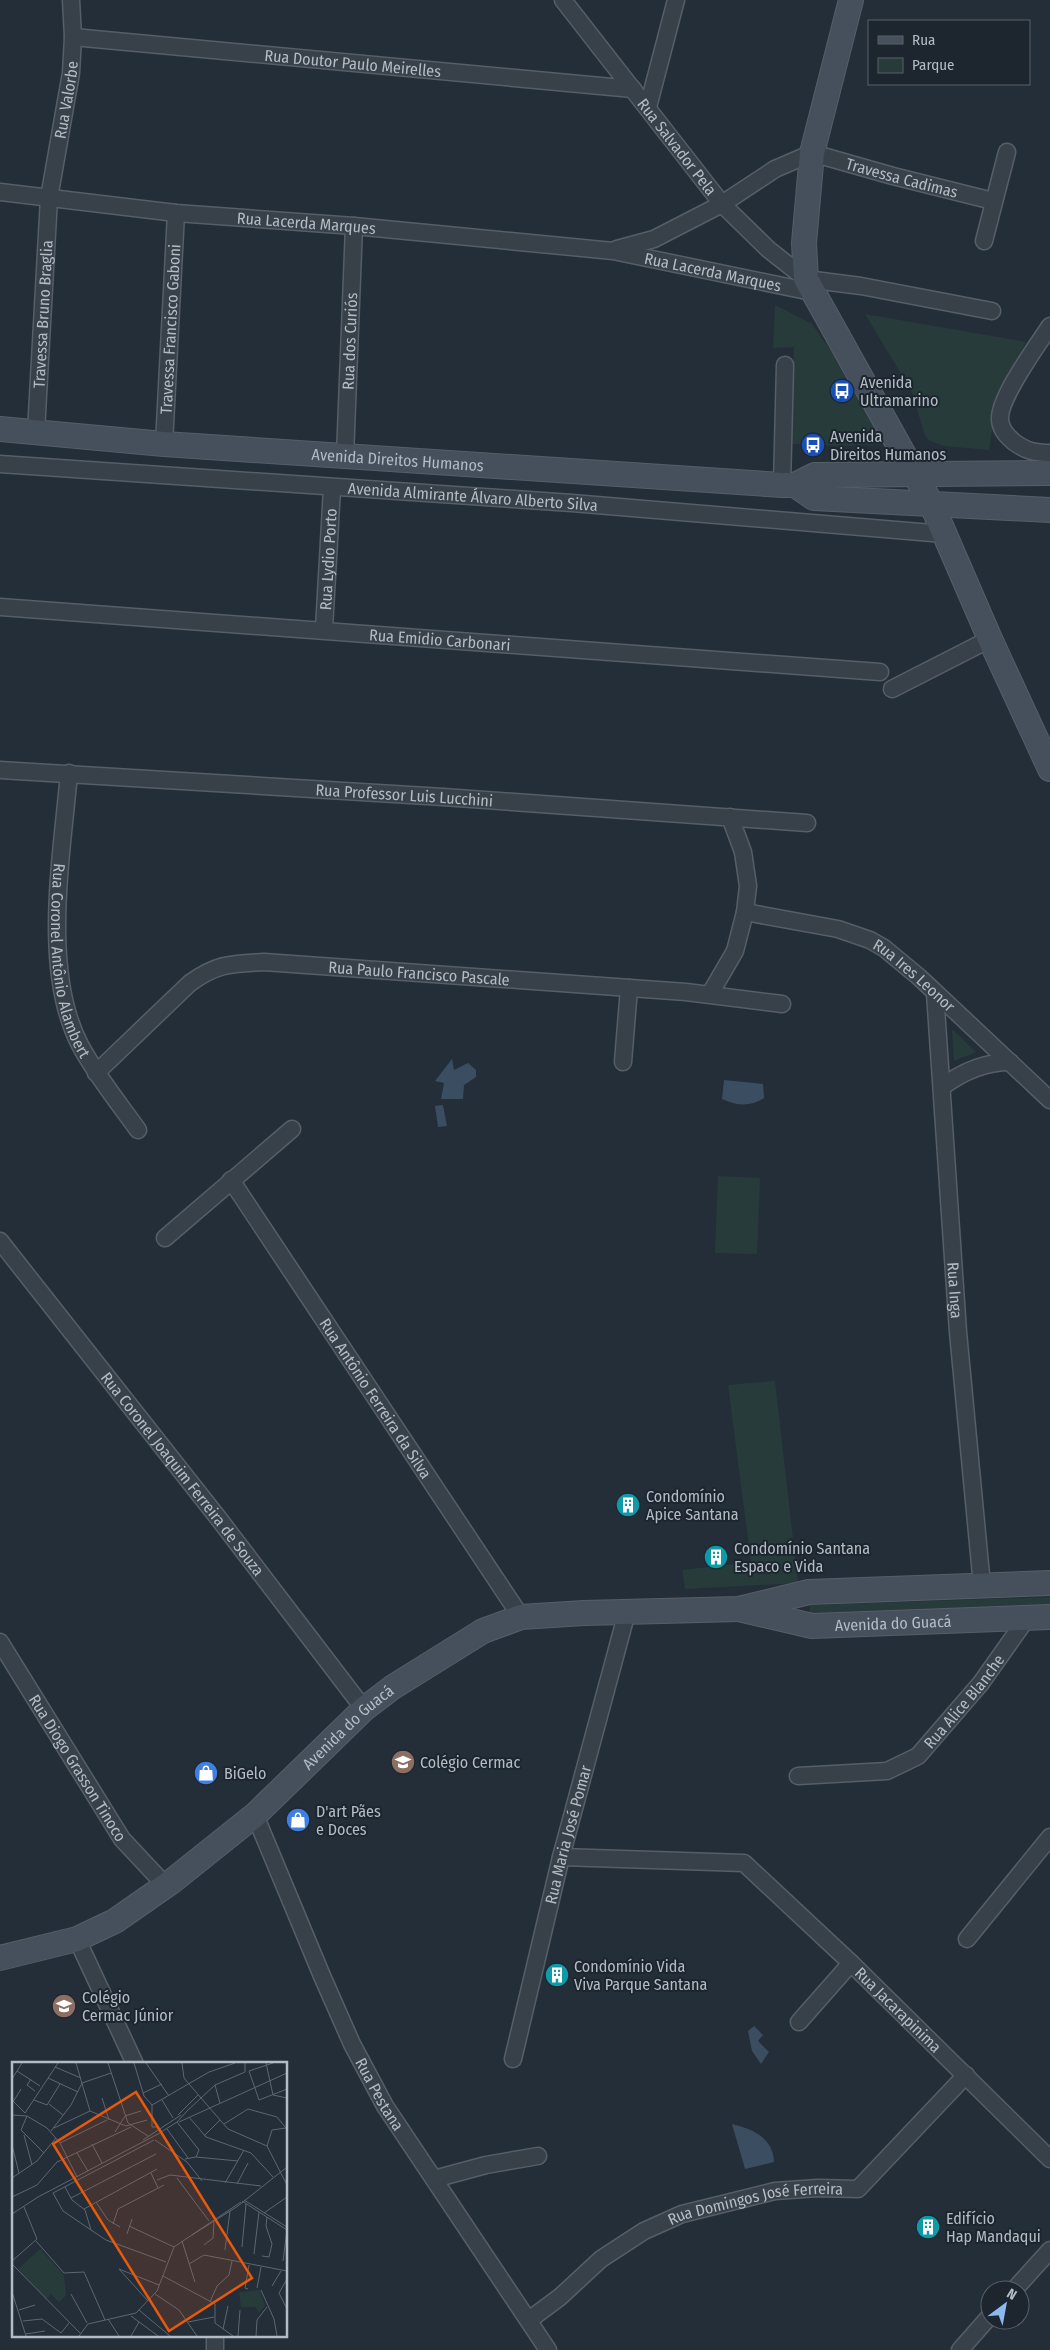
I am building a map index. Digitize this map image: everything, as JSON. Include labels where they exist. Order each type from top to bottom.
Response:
[{"type":"street","name":"Rua Valorbe","points":[[49,198],[68,91],[73,37],[71,0]]},
{"type":"street","name":"Rua Salvador Pela","points":[[563,0],[722,204],[809,286]]},
{"type":"street","points":[[648,107],[676,0]]},
{"type":"street","points":[[851,0],[812,153],[804,243],[809,286],[932,505],[1050,769]]},
{"type":"street","name":"Rua Doutor Paulo Meirelles","points":[[73,37],[633,89]]},
{"type":"street","points":[[984,241],[1007,152]]},
{"type":"street","name":"Travessa Cadimas","points":[[812,153],[892,176],[993,201]]},
{"type":"street","name":"Rua Lacerda Marques","points":[[613,251],[654,239],[722,204],[775,169],[812,153]]},
{"type":"street","name":"Rua Lacerda Marques","points":[[0,192],[176,213],[354,226],[613,251],[809,286],[861,286],[992,311]]},
{"type":"street","name":"Travessa Bruno Braglia","points":[[36,432],[49,198]]},
{"type":"street","name":"Travessa Francisco Gaboni","points":[[164,444],[176,213]]},
{"type":"street","name":"Rua dos Curiós","points":[[344,456],[354,226]]},
{"type":"street","points":[[1050,326],[1007,394],[1000,409],[1000,421],[1007,436],[1022,447],[1036,453],[1050,453]]},
{"type":"street","points":[[785,365],[789,485]]},
{"type":"street","name":"Avenida Direitos Humanos","points":[[0,429],[164,444],[789,485],[814,498],[1050,510]]},
{"type":"street","name":"Avenida Almirante Álvaro Alberto Silva","points":[[0,464],[572,503],[944,534]]},
{"type":"street","name":"Avenida Direitos Humanos","points":[[789,485],[815,475],[1050,474]]},
{"type":"street","name":"Rua Lydio Porto","points":[[324,630],[332,488]]},
{"type":"street","name":"Rua Emidio Carbonari","points":[[0,607],[880,672]]},
{"type":"street","points":[[892,689],[990,638]]},
{"type":"street","name":"Rua Professor Luis Lucchini","points":[[0,770],[807,823]]},
{"type":"street","name":"Rua Coronel Antônio Alambert","points":[[69,774],[58,909],[58,959],[65,1003],[79,1044],[96,1073],[138,1130]]},
{"type":"street","points":[[710,994],[735,952],[745,912],[748,886],[743,852],[730,817]]},
{"type":"street","name":"Rua Ires Leonor","points":[[745,912],[838,929],[870,940],[884,948],[920,977],[1050,1100]]},
{"type":"street","name":"Rua Paulo Francisco Pascale","points":[[96,1073],[190,983],[207,971],[227,964],[264,962],[629,988],[710,994],[782,1004]]},
{"type":"street","points":[[623,1062],[629,988]]},
{"type":"street","name":"Rua Inga","points":[[935,993],[958,1332],[982,1586]]},
{"type":"street","points":[[942,1087],[980,1066],[997,1062],[1010,1062]]},
{"type":"street","points":[[165,1238],[292,1129]]},
{"type":"street","name":"Rua Antônio Ferreira da Silva","points":[[231,1180],[521,1617]]},
{"type":"street","name":"Rua Coronel Joaquim Ferreira de Souza","points":[[0,1241],[213,1511],[364,1709]]},
{"type":"street","name":"Avenida do Guacá","points":[[0,1958],[77,1939],[115,1920],[166,1886],[255,1815],[364,1709],[406,1678],[483,1631],[521,1617],[739,1609],[809,1592],[1050,1583]]},
{"type":"street","name":"Avenida do Guacá","points":[[739,1609],[812,1626],[1039,1618]]},
{"type":"street","name":"Rua Maria José Pomar","points":[[513,2059],[562,1857],[627,1612]]},
{"type":"street","name":"Rua Alice Blanche","points":[[798,1776],[887,1771],[918,1756],[1039,1618]]},
{"type":"street","name":"Rua Diogo Grasson Tinoco","points":[[0,1642],[122,1838],[166,1886]]},
{"type":"street","name":"Rua Pestana","points":[[255,1815],[352,2044],[385,2106],[548,2350]]},
{"type":"street","points":[[967,1939],[1050,1837]]},
{"type":"street","name":"Rua Jacarapinima","points":[[562,1857],[744,1863],[851,1963],[1050,2160]]},
{"type":"street","points":[[77,1939],[134,2062]]},
{"type":"street","points":[[798,2022],[851,1963]]},
{"type":"street","name":"Rua Domingos José Ferreira","points":[[529,2320],[560,2297],[600,2260],[644,2231],[682,2214],[775,2191],[818,2188],[858,2189],[966,2075]]},
{"type":"street","points":[[434,2179],[486,2165],[538,2156]]},
{"type":"street","points":[[1023,2280],[1050,2250]]},
{"type":"street","points":[[960,2350],[980,2327]]},
{"type":"green space","points":[[775,305],[812,324],[864,398],[889,444],[844,446],[790,444],[794,347],[773,348]]},
{"type":"green space","points":[[865,314],[1026,342],[996,404],[989,450],[944,446],[928,440],[924,433],[912,392]]},
{"type":"green space","points":[[952,1029],[976,1052],[954,1061]]},
{"type":"green space","points":[[718,1176],[760,1178],[757,1254],[715,1253]]},
{"type":"green space","points":[[775,1381],[798,1583],[685,1589],[682,1570],[751,1562],[728,1385]]},
{"type":"green space","points":[[1050,1597],[1050,1605],[810,1613],[810,1605]]},
{"type":"water","points":[[452,1059],[454,1070],[468,1063],[476,1070],[476,1077],[464,1085],[463,1099],[441,1099],[444,1083],[435,1081]]},
{"type":"water","points":[[724,1080],[763,1084],[764,1098],[749,1104],[733,1103],[722,1099]]},
{"type":"water","points":[[443,1105],[447,1126],[438,1127],[435,1106]]},
{"type":"water","points":[[754,2026],[763,2035],[758,2041],[769,2052],[761,2064],[752,2051],[748,2031]]},
{"type":"water","points":[[732,2124],[754,2132],[766,2141],[773,2154],[774,2162],[745,2169]]},
{"type":"place","name":"Avenida Ultramarino","points":[[842,391]]},
{"type":"place","name":"Avenida Direitos Humanos","points":[[813,445]]},
{"type":"place","name":"Condomínio Apice Santana","points":[[628,1505]]},
{"type":"place","name":"Condomínio Santana Espaco e Vida","points":[[716,1557]]},
{"type":"place","name":"Colégio Cermac","points":[[403,1762]]},
{"type":"place","name":"BiGelo","points":[[206,1773]]},
{"type":"place","name":"D'art Pães e Doces","points":[[298,1820]]},
{"type":"place","name":"Condomínio Vida Viva Parque Santana","points":[[557,1975]]},
{"type":"place","name":"Colégio Cermac Júnior","points":[[64,2006]]},
{"type":"place","name":"Edifício Hap Mandaqui","points":[[928,2227]]}]
